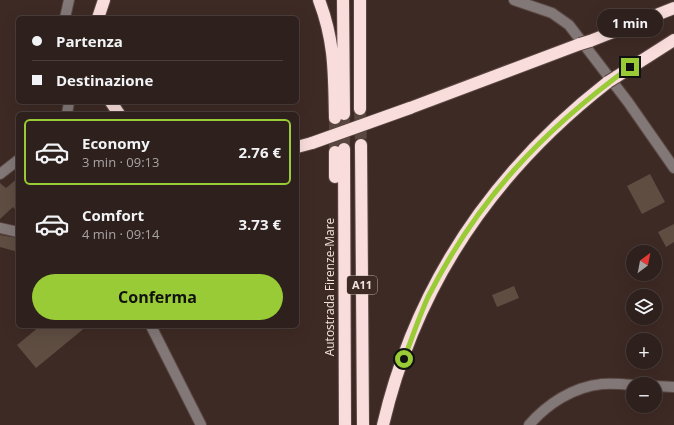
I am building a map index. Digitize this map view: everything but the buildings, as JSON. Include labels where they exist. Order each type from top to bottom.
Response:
[{"type":"highway","points":[[98,16],[105,0]]},
{"type":"highway","points":[[319,0],[328,25],[333,48],[339,116],[343,0]]},
{"type":"highway","points":[[360,0],[360,109]]},
{"type":"highway","points":[[299,147],[410,108],[674,9]]},
{"type":"highway","points":[[383,425],[404,359],[428,298],[472,223],[499,186],[525,156],[577,106],[612,80],[674,40]]},
{"type":"highway","name":"A11","points":[[360,145],[363,425]]},
{"type":"highway","name":"Autostrada Firenze-Mare","points":[[339,150],[344,226],[345,425]]},
{"type":"street","points":[[65,16],[69,0]]},
{"type":"street","points":[[514,0],[552,13],[569,25],[628,102],[674,168]]},
{"type":"street","points":[[0,174],[16,162]]},
{"type":"street","points":[[0,228],[16,232]]},
{"type":"street","points":[[152,328],[201,425]]},
{"type":"street","points":[[529,425],[551,404],[580,389],[603,384],[626,385]]},
{"type":"street","points":[[662,386],[674,387]]},
{"type":"tunnel","points":[[360,109],[361,145]]},
{"type":"tunnel","points":[[344,114],[344,149]]},
{"type":"tunnel","points":[[335,118],[335,152]]},
{"type":"route","points":[[404,359],[428,298],[443,270],[472,223],[497,189],[525,156],[577,106],[630,67]]}]
